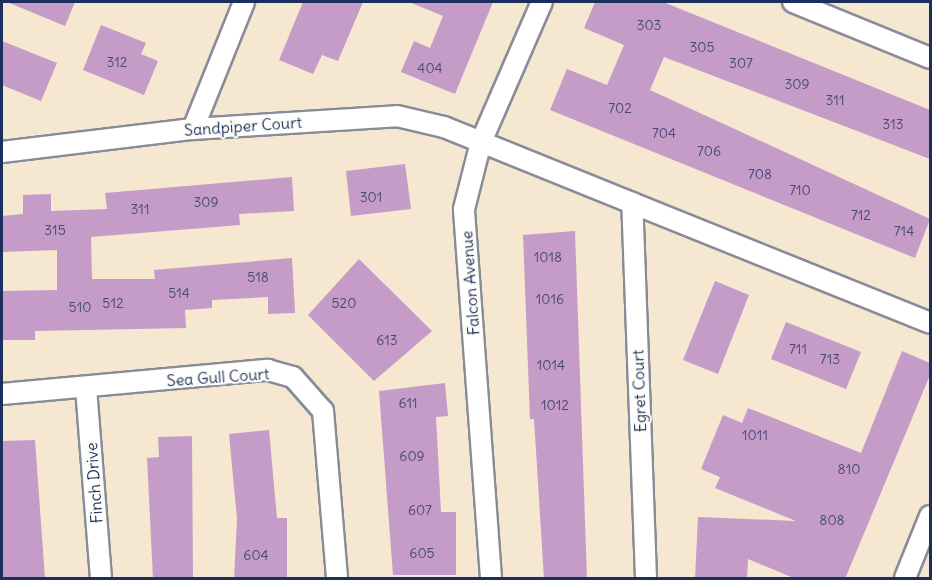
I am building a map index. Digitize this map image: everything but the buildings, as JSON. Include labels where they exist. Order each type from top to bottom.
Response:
[{"type":"street","points":[[193,129],[244,2]]},
{"type":"street","name":"Falcon Avenue","points":[[491,579],[464,209],[481,142],[542,2]]},
{"type":"street","points":[[794,2],[836,9],[930,58]]},
{"type":"street","name":"Sandpiper Court","points":[[2,152],[193,129],[397,116],[481,142]]},
{"type":"street","points":[[481,142],[930,323]]},
{"type":"street","name":"Egret Court","points":[[632,204],[646,579]]},
{"type":"street","name":"Sea Gull Court","points":[[2,394],[268,370],[293,377],[323,411],[337,579]]},
{"type":"street","name":"Finch Drive","points":[[87,388],[101,579]]},
{"type":"street","points":[[905,579],[930,516]]}]
